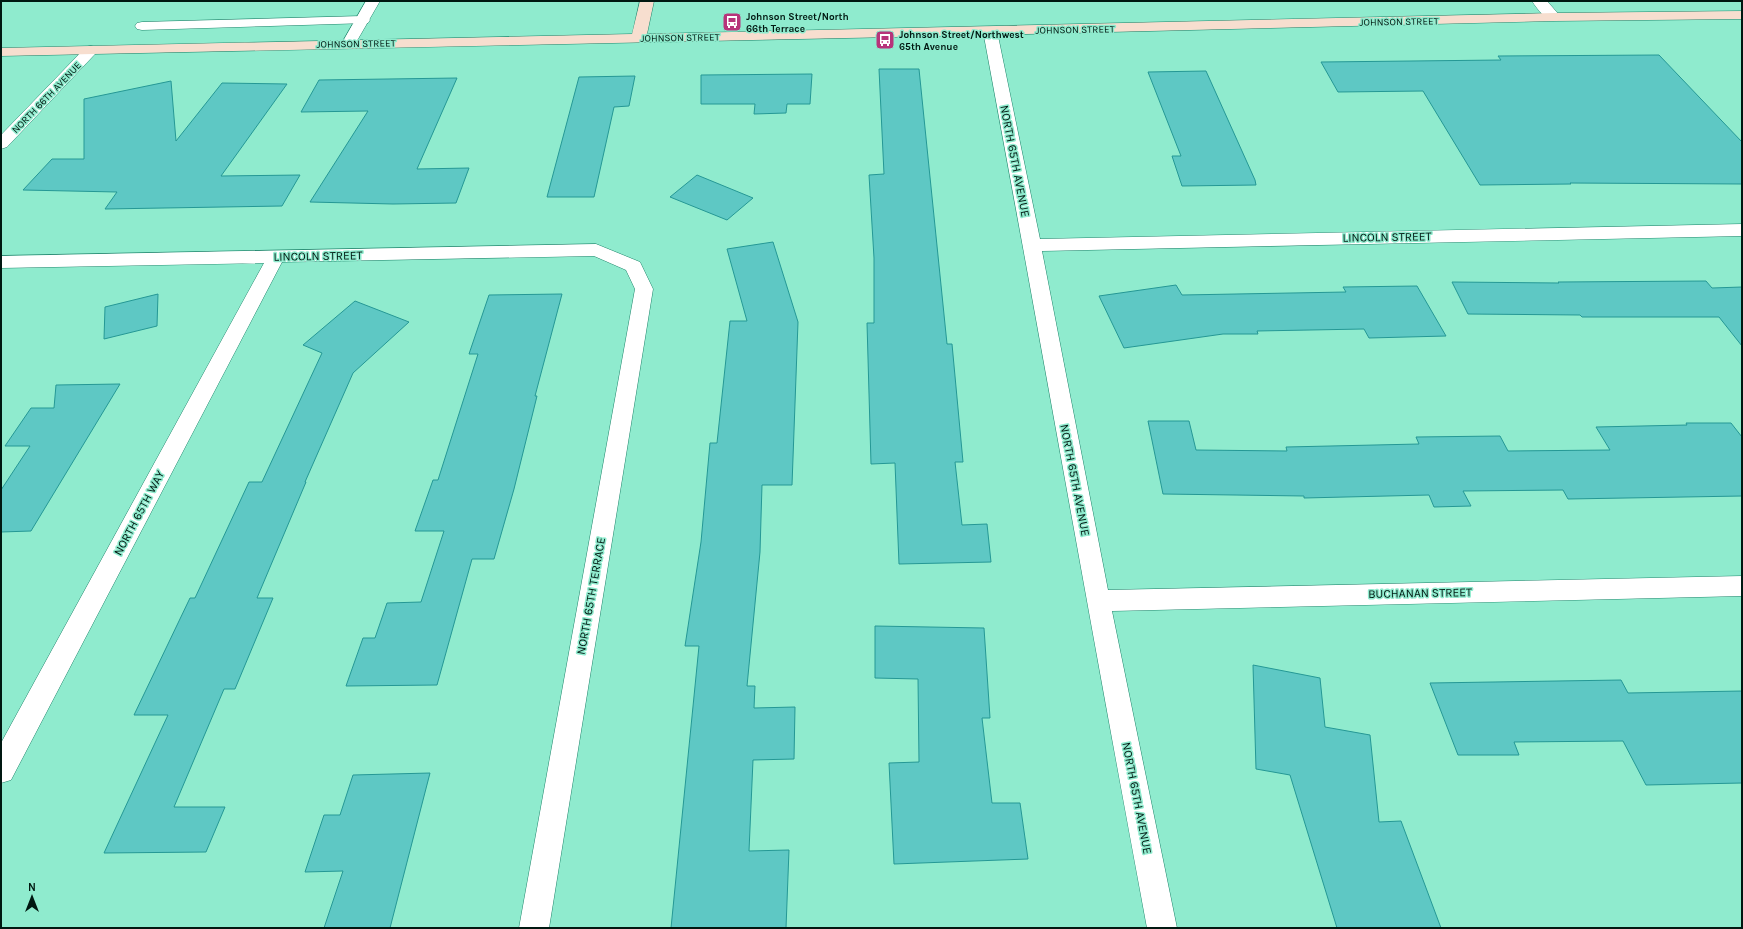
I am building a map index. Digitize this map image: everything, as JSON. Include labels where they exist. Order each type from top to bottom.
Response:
[{"type":"street","points":[[349,43],[373,1]]},
{"type":"street","points":[[639,37],[647,1]]},
{"type":"street","points":[[1539,1],[1554,17]]},
{"type":"street","name":"JOHNSON STREET","points":[[1,52],[349,43],[990,31],[1554,17],[1742,15]]},
{"type":"street","points":[[142,26],[363,20]]},
{"type":"street","name":"NORTH 65TH AVENUE","points":[[990,31],[1032,245],[1098,601],[1162,928]]},
{"type":"street","name":"NORTH 66TH AVENUE","points":[[1,144],[90,50]]},
{"type":"street","name":"LINCOLN STREET","points":[[1032,245],[1742,230]]},
{"type":"street","name":"LINCOLN STREET","points":[[1,262],[596,250],[633,266]]},
{"type":"street","name":"NORTH 65TH WAY","points":[[1,770],[276,257]]},
{"type":"street","name":"NORTH 65TH TERRACE","points":[[534,928],[644,290],[633,266]]},
{"type":"street","name":"BUCHANAN STREET","points":[[1098,601],[1742,586]]},
{"type":"building","points":[[1659,55],[1742,142],[1742,184],[1570,183],[1571,184],[1480,185],[1423,91],[1338,92],[1321,62],[1501,60],[1498,56]]},
{"type":"building","points":[[879,69],[919,69],[947,344],[952,344],[963,462],[955,462],[962,525],[987,524],[991,562],[899,564],[895,463],[871,464],[867,323],[874,323],[874,258],[869,175],[884,174]]},
{"type":"building","points":[[1206,71],[1256,185],[1182,186],[1172,156],[1181,156],[1148,72]]},
{"type":"building","points":[[812,74],[810,104],[787,104],[786,113],[754,114],[755,104],[701,104],[701,75]]},
{"type":"building","points":[[635,76],[629,106],[614,107],[594,197],[547,197],[579,77]]},
{"type":"building","points":[[457,78],[417,169],[469,168],[456,203],[393,204],[310,202],[368,111],[301,112],[319,80]]},
{"type":"building","points":[[171,81],[176,141],[222,83],[287,84],[221,176],[300,175],[282,206],[105,209],[117,192],[23,190],[52,159],[84,159],[84,99]]},
{"type":"building","points":[[697,175],[753,198],[727,220],[670,197]]},
{"type":"building","points":[[773,242],[798,322],[792,485],[762,485],[760,552],[747,686],[755,686],[754,708],[795,707],[794,759],[753,760],[749,851],[789,850],[786,928],[671,928],[699,646],[685,646],[701,542],[710,443],[717,443],[730,321],[747,321],[727,249]]},
{"type":"building","points":[[1706,281],[1712,288],[1742,287],[1742,346],[1719,317],[1582,317],[1580,315],[1468,314],[1452,282],[1559,283],[1558,282]]},
{"type":"building","points":[[1176,285],[1182,295],[1346,292],[1343,287],[1417,286],[1446,336],[1369,338],[1364,329],[1257,331],[1258,334],[1223,334],[1124,348],[1099,296]]},
{"type":"building","points":[[158,294],[157,326],[104,339],[105,307]]},
{"type":"building","points":[[562,294],[535,396],[537,396],[514,489],[494,559],[472,559],[437,685],[346,686],[363,638],[375,638],[387,603],[421,602],[444,531],[415,531],[433,480],[438,480],[478,354],[469,354],[489,295]]},
{"type":"building","points":[[355,301],[409,322],[353,373],[305,482],[257,598],[273,598],[235,689],[224,689],[174,807],[225,807],[206,852],[104,853],[168,715],[134,715],[190,598],[195,598],[249,482],[262,482],[322,353],[303,345]]},
{"type":"building","points":[[120,384],[31,531],[1,532],[1,490],[30,446],[5,446],[31,408],[54,408],[56,385]]},
{"type":"building","points":[[1148,421],[1189,421],[1196,450],[1287,451],[1286,447],[1419,444],[1416,437],[1500,436],[1508,451],[1610,450],[1596,427],[1687,425],[1686,423],[1731,423],[1742,437],[1742,496],[1568,499],[1563,490],[1463,491],[1471,506],[1434,507],[1429,495],[1304,498],[1304,496],[1163,494]]},
{"type":"building","points":[[875,626],[984,628],[990,718],[982,718],[992,803],[1020,803],[1028,859],[894,864],[889,763],[919,762],[918,679],[875,678]]},
{"type":"building","points":[[1253,665],[1320,678],[1325,727],[1370,735],[1379,822],[1401,821],[1441,928],[1337,928],[1290,775],[1256,769]]},
{"type":"building","points":[[1621,680],[1628,693],[1742,691],[1742,783],[1646,785],[1623,741],[1514,742],[1519,755],[1458,755],[1430,683]]},
{"type":"building","points":[[430,773],[390,928],[324,928],[343,871],[305,872],[324,815],[340,815],[353,775]]},
{"type":"place","name":"Johnson Street/North 66th Terrace","points":[[732,22]]},
{"type":"place","name":"Johnson Street/Northwest 65th Avenue","points":[[885,40]]}]
